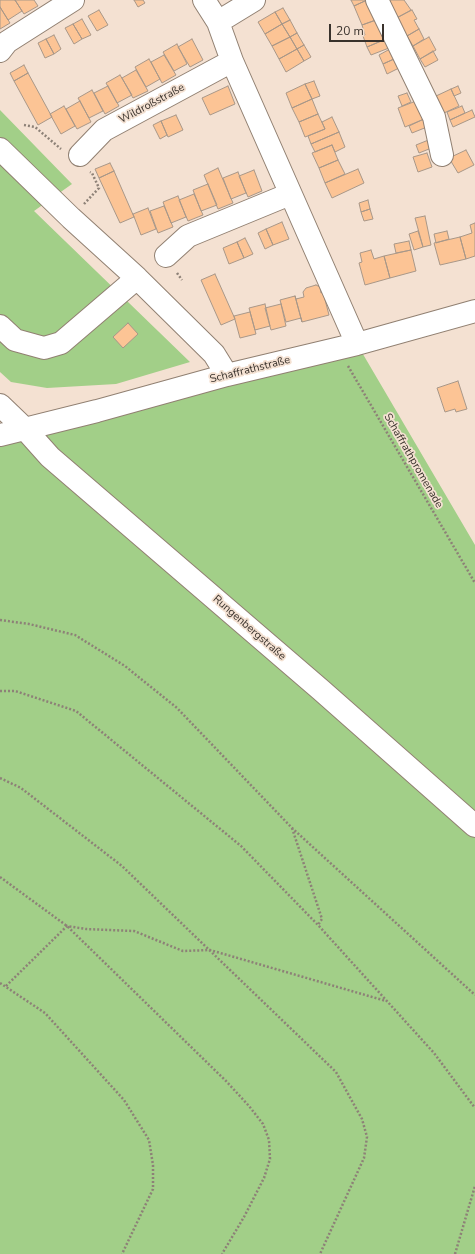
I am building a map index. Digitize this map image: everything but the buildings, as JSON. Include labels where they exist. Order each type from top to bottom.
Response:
[{"type":"street","points":[[0,51],[7,42],[74,0]]},
{"type":"street","points":[[204,0],[218,22],[232,61],[290,194],[347,346]]},
{"type":"street","points":[[218,22],[254,0]]},
{"type":"street","points":[[377,0],[434,117],[442,156]]},
{"type":"street","name":"Wildroßstraße","points":[[86,164],[104,130],[232,61]]},
{"type":"street","points":[[0,149],[71,218],[137,278],[214,354],[227,375]]},
{"type":"street","points":[[166,256],[188,236],[290,194]]},
{"type":"street","points":[[0,326],[15,340],[44,348],[61,343],[137,278]]},
{"type":"street","name":"Schaffrathstraße","points":[[25,429],[227,375],[347,346],[475,311]]},
{"type":"street","name":"Rungenbergstraße","points":[[0,405],[56,462],[321,690],[475,826]]},
{"type":"street","points":[[0,435],[25,429]]},
{"type":"path","points":[[24,125],[35,127],[61,149],[86,164],[99,188],[71,218]]},
{"type":"path","name":"Schaffrathpromenade","points":[[347,346],[475,583]]},
{"type":"path","points":[[0,620],[30,624],[76,635],[125,666],[178,708],[292,828],[475,995]]},
{"type":"path","points":[[0,691],[15,691],[76,711],[241,846],[318,925],[434,1052],[475,1108]]},
{"type":"path","points":[[0,778],[21,788],[122,866],[336,1072],[362,1119],[367,1137],[364,1158],[320,1254]]},
{"type":"path","points":[[292,828],[322,919],[318,925]]},
{"type":"path","points":[[0,877],[67,926],[230,1086],[249,1106],[262,1124],[269,1140],[270,1159],[264,1178],[222,1254]]},
{"type":"path","points":[[67,926],[86,929],[134,931],[183,951],[210,950],[386,1001]]},
{"type":"path","points":[[6,986],[67,926]]},
{"type":"path","points":[[0,983],[45,1013],[124,1100],[149,1140],[153,1165],[153,1189],[122,1254]]},
{"type":"path","points":[[455,1254],[475,1186]]},
{"type":"green space","points":[[0,110],[72,184],[34,211],[190,362],[116,384],[47,388],[11,382],[0,372]]},
{"type":"green space","points":[[357,344],[475,545],[475,1254],[0,1254],[0,440]]}]
